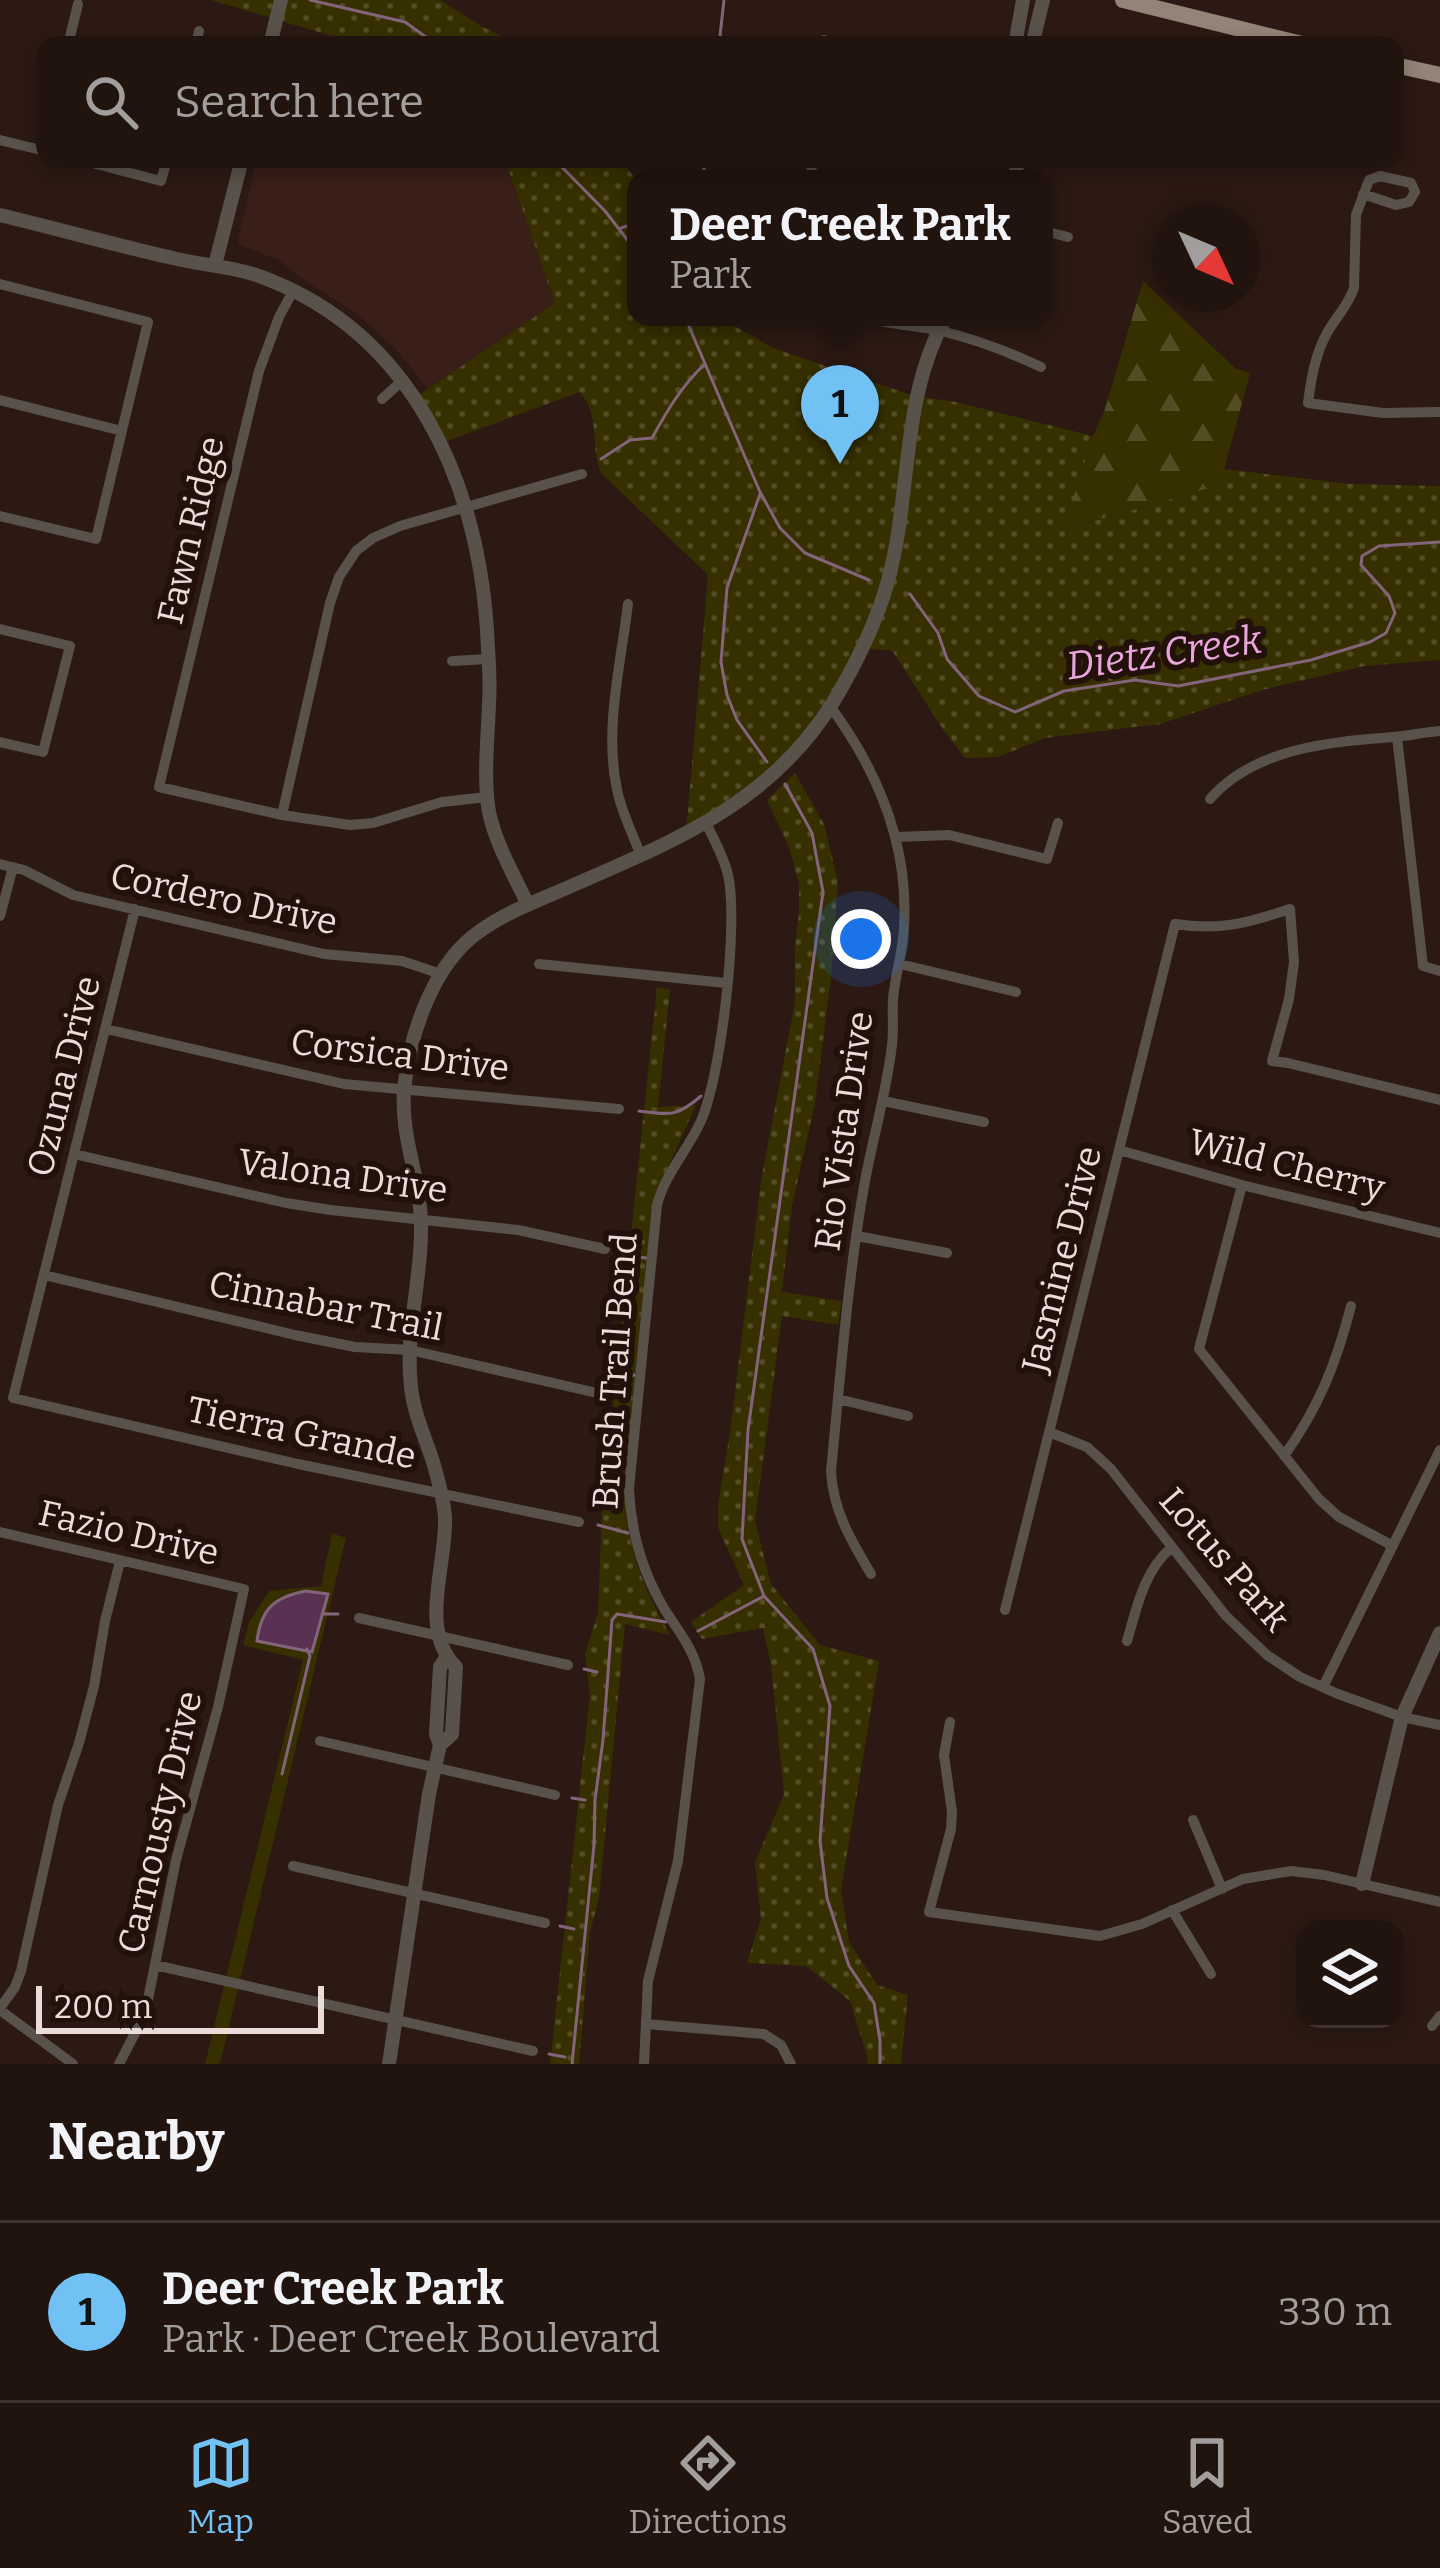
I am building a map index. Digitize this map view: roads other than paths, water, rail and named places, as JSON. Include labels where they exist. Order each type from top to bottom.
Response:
[{"type":"main road","points":[[1123,0],[1269,36]]},
{"type":"main road","points":[[1404,67],[1440,75]]},
{"type":"street","points":[[1017,36],[1023,0]]},
{"type":"street","points":[[1035,36],[1043,0]]},
{"type":"street","points":[[70,36],[78,4]]},
{"type":"street","points":[[272,36],[280,4]]},
{"type":"street","points":[[199,36],[200,31]]},
{"type":"street","points":[[0,140],[36,146]]},
{"type":"street","points":[[111,168],[161,181],[165,168]]},
{"type":"street","points":[[214,265],[240,168]]},
{"type":"street","points":[[1363,194],[1356,215],[1354,288],[1321,347],[1308,403],[1383,412],[1440,412]]},
{"type":"street","points":[[0,214],[262,277],[346,324],[403,380],[440,440],[464,507],[484,593],[488,796],[495,833],[528,905]]},
{"type":"street","points":[[1053,233],[1068,237]]},
{"type":"street","points":[[0,284],[148,322],[96,539],[0,516]]},
{"type":"street","name":"Fawn Ridge","points":[[282,815],[160,787],[259,371],[293,291]]},
{"type":"street","points":[[389,2064],[440,1745],[436,1734],[440,1667],[446,1658],[437,1600],[444,1546],[442,1494],[411,1385],[422,1237],[420,1204],[406,1144],[404,1089],[413,1044],[441,974],[478,932],[641,856],[753,793],[797,749],[830,706],[867,638],[887,583],[914,396],[941,326]]},
{"type":"street","points":[[947,326],[1041,367]]},
{"type":"street","points":[[382,399],[403,380]]},
{"type":"street","points":[[0,400],[122,431]]},
{"type":"street","points":[[488,796],[442,802],[373,823],[334,824],[282,815],[331,603],[345,565],[365,543],[386,532],[582,474]]},
{"type":"street","points":[[628,604],[613,767],[621,806],[641,856]]},
{"type":"street","points":[[0,628],[70,646],[43,752],[0,742]]},
{"type":"street","points":[[452,662],[488,659]]},
{"type":"street","name":"Rio Vista Drive","points":[[830,706],[870,767],[896,837],[903,873],[892,1045],[861,1198],[832,1471],[832,1493],[840,1519],[871,1574]]},
{"type":"street","points":[[1210,799],[1232,776],[1263,761],[1316,746],[1440,730]]},
{"type":"street","points":[[1397,737],[1423,966],[1440,971]]},
{"type":"street","name":"Brush Trail Bend","points":[[644,2064],[646,2002],[678,1862],[700,1679],[694,1653],[645,1571],[632,1526],[630,1475],[657,1205],[700,1123],[719,1044],[732,901],[728,873],[706,823]]},
{"type":"street","points":[[896,837],[949,835],[1047,859],[1058,823]]},
{"type":"street","points":[[0,916],[6,865]]},
{"type":"street","name":"Cordero Drive","points":[[6,865],[73,895],[324,954],[402,961],[441,974]]},
{"type":"street","name":"Ozuna Drive","points":[[13,1397],[135,909]]},
{"type":"street","name":"Jasmine Drive","points":[[1005,1610],[1175,924],[1234,926],[1290,910],[1294,962],[1271,1061],[1440,1100]]},
{"type":"street","points":[[539,964],[726,983]]},
{"type":"street","points":[[900,964],[1016,992]]},
{"type":"street","name":"Corsica Drive","points":[[106,1029],[344,1084],[619,1109]]},
{"type":"street","points":[[883,1101],[984,1122]]},
{"type":"street","name":"Wild Cherry","points":[[1119,1150],[1440,1233]]},
{"type":"street","name":"Valona Drive","points":[[74,1154],[286,1203],[518,1230],[605,1249]]},
{"type":"street","points":[[1242,1185],[1199,1349],[1319,1499],[1339,1517],[1394,1546]]},
{"type":"street","points":[[857,1236],[947,1253]]},
{"type":"street","name":"Cinnabar Trail","points":[[44,1275],[295,1335],[356,1347],[410,1350],[597,1393]]},
{"type":"street","points":[[1284,1456],[1326,1387],[1352,1306]]},
{"type":"street","name":"Tierra Grande","points":[[13,1397],[298,1464],[579,1522]]},
{"type":"street","points":[[838,1399],[908,1416]]},
{"type":"street","name":"Lotus Park","points":[[1049,1432],[1094,1452],[1111,1469],[1241,1634],[1278,1663],[1322,1687],[1402,1717],[1440,1725]]},
{"type":"street","points":[[1322,1687],[1440,1450]]},
{"type":"street","name":"Fazio Drive","points":[[0,1532],[244,1589]]},
{"type":"street","points":[[1127,1641],[1147,1580],[1172,1548]]},
{"type":"street","points":[[73,2064],[0,2009],[15,1987],[25,1957],[58,1805],[94,1686],[120,1561]]},
{"type":"street","name":"Carnousty Drive","points":[[119,2064],[145,2014],[176,1860],[244,1589]]},
{"type":"street","points":[[358,1618],[568,1665]]},
{"type":"street","points":[[1362,1884],[1402,1717],[1440,1633]]},
{"type":"street","points":[[950,1722],[944,1755],[951,1829],[929,1912],[1100,1936],[1257,1876],[1292,1871],[1440,1902]]},
{"type":"street","points":[[320,1741],[555,1795]]},
{"type":"street","points":[[1193,1820],[1222,1889]]},
{"type":"street","points":[[293,1866],[545,1923]]},
{"type":"street","points":[[1172,1910],[1211,1973]]},
{"type":"street","points":[[155,1965],[533,2051]]},
{"type":"street","points":[[646,2024],[764,2034],[781,2045],[791,2064]]},
{"type":"waterway","name":"Dietz Creek","points":[[310,0],[405,22],[424,36]]},
{"type":"waterway","points":[[720,36],[724,0]]},
{"type":"waterway","name":"Dietz Creek","points":[[563,168],[627,239]]},
{"type":"waterway","points":[[621,228],[627,226]]},
{"type":"waterway","name":"Dietz Creek","points":[[689,326],[780,528],[805,553],[869,580]]},
{"type":"waterway","points":[[601,459],[630,440],[652,438],[669,408],[705,364]]},
{"type":"waterway","points":[[760,494],[727,588],[721,662],[737,720],[767,762]]},
{"type":"waterway","name":"Dietz Creek","points":[[910,594],[938,633],[947,659],[979,696],[1015,712],[1064,691],[1135,680],[1178,686],[1311,660],[1370,642],[1386,633],[1395,613],[1389,596],[1361,565],[1362,556],[1379,546],[1440,542]]},
{"type":"waterway","points":[[785,784],[812,833],[823,892],[748,1430],[742,1539],[764,1596],[813,1649],[830,1706],[820,1841],[827,1898],[849,1966],[874,2003],[880,2064]]},
{"type":"waterway","points":[[639,1111],[673,1113],[701,1096]]},
{"type":"waterway","points":[[625,1255],[646,1258]]},
{"type":"waterway","points":[[610,1385],[634,1375]]},
{"type":"waterway","points":[[598,1525],[628,1533]]},
{"type":"waterway","points":[[698,1631],[764,1596]]},
{"type":"waterway","points":[[322,1614],[338,1614]]},
{"type":"waterway","points":[[572,2064],[612,1620],[617,1614],[666,1622]]},
{"type":"waterway","points":[[282,1774],[310,1656],[307,1649]]},
{"type":"waterway","points":[[584,1669],[597,1672]]},
{"type":"waterway","points":[[572,1798],[585,1800]]},
{"type":"waterway","points":[[560,1926],[574,1929]]},
{"type":"waterway","points":[[549,2054],[565,2057]]},
{"type":"place","name":"Deer Creek Park","points":[[840,464]]}]
